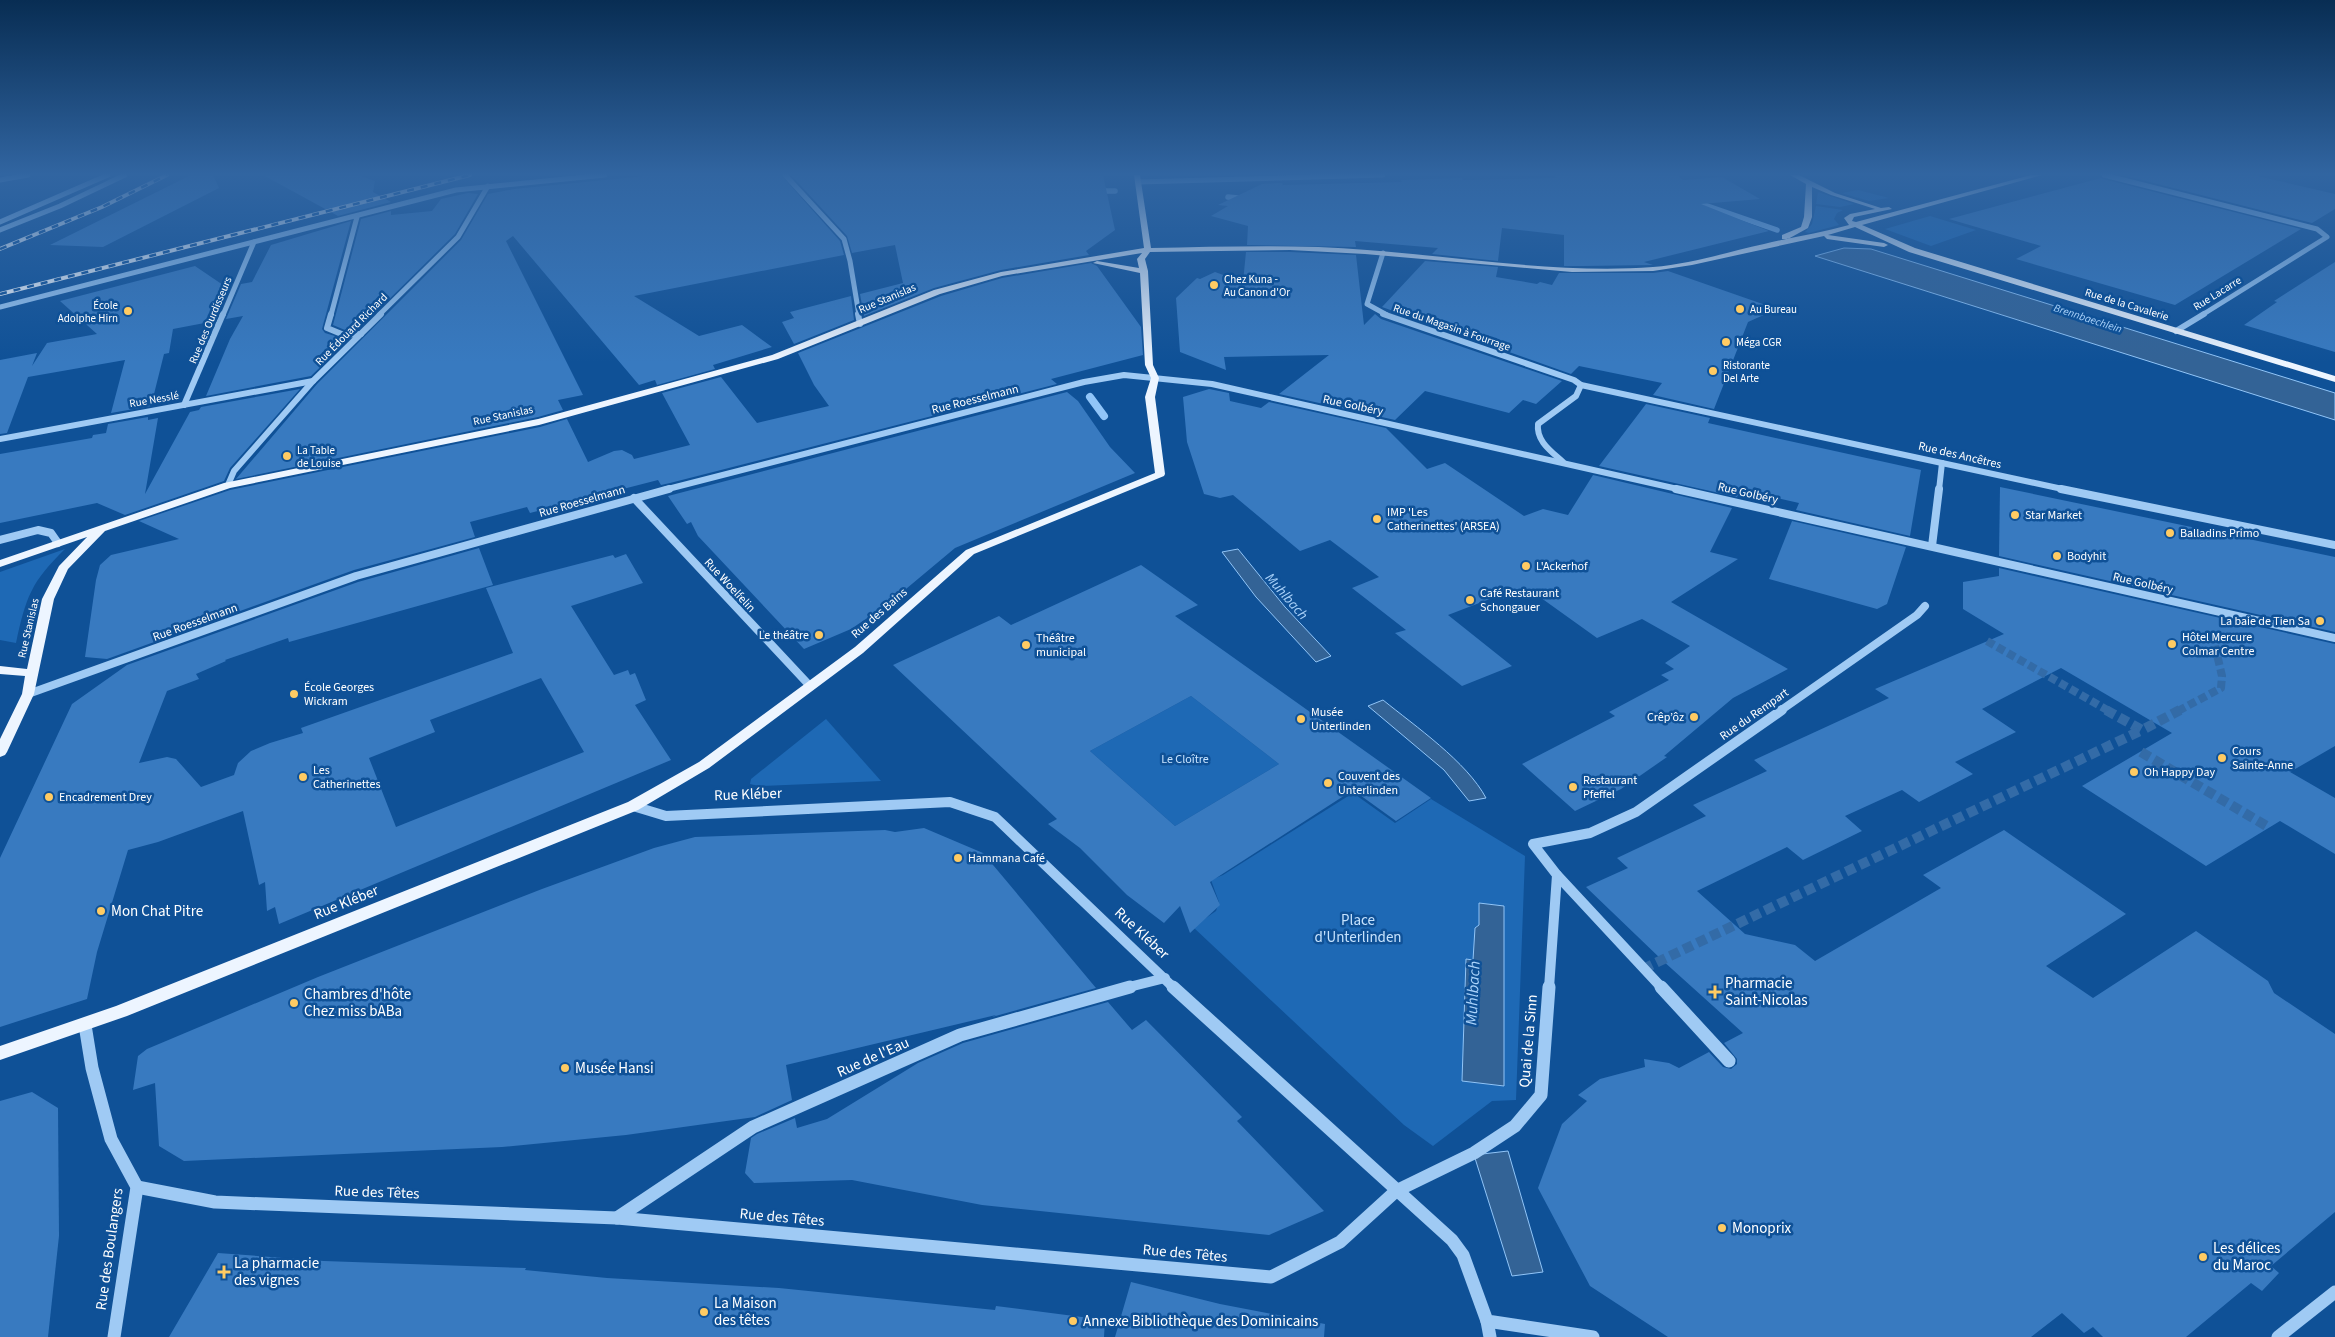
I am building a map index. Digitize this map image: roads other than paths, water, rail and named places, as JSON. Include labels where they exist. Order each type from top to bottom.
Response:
[{"type":"main road","points":[[1146,237],[1148,250],[1141,260],[1144,271],[1149,366],[1155,378]]},
{"type":"main road","points":[[1767,245],[1784,237]]},
{"type":"main road","points":[[1767,245],[1810,237]]},
{"type":"main road","name":"Rue de la Cavalerie","points":[[1833,237],[1861,240],[1912,250],[2335,379]]},
{"type":"main road","name":"Rue de la Cavalerie","points":[[1882,237],[1912,250]]},
{"type":"main road","name":"Rue Stanislas","points":[[0,752],[28,694],[48,598],[63,568],[103,527],[228,486],[538,422],[775,357],[964,283],[1148,250],[1310,249],[1382,253],[1572,270],[1644,269],[1692,263],[1767,245]]},
{"type":"main road","points":[[1080,261],[1144,271]]},
{"type":"main road","name":"Rue des Bains","points":[[633,806],[704,766],[859,650],[970,552],[1160,474],[1150,397],[1155,378]]},
{"type":"main road","points":[[0,564],[103,527]]},
{"type":"main road","points":[[0,670],[32,673]]},
{"type":"main road","name":"Rue Kléber","points":[[0,1053],[85,1024],[633,806]]},
{"type":"street","points":[[0,307],[273,237]]},
{"type":"street","points":[[351,237],[327,328],[344,335],[361,334]]},
{"type":"street","name":"Rue Édouard Richard","points":[[228,486],[234,470],[313,381],[457,237]]},
{"type":"street","points":[[843,237],[850,261],[860,324]]},
{"type":"street","name":"Rue Lacarre","points":[[2176,330],[2325,237]]},
{"type":"street","name":"Rue des Ourdisseurs","points":[[184,405],[254,242]]},
{"type":"street","name":"Rue du Magasin à Fourrage","points":[[1382,253],[1367,304],[1378,312],[1574,380],[1581,386]]},
{"type":"street","name":"Rue Roesselmann","points":[[28,694],[356,576],[634,498],[1084,382],[1124,375],[1155,378]]},
{"type":"street","name":"Rue Golbéry","points":[[1155,378],[1212,384],[2335,638]]},
{"type":"street","name":"Rue Nesslé","points":[[0,439],[313,381]]},
{"type":"street","points":[[1565,463],[1542,444],[1537,428],[1545,415],[1567,406],[1580,395],[1581,386]]},
{"type":"street","name":"Rue des Ancêtres","points":[[1581,386],[2335,544]]},
{"type":"street","points":[[1932,546],[1942,462]]},
{"type":"street","name":"Rue Woelfelin","points":[[634,498],[810,686]]},
{"type":"street","points":[[0,540],[38,530],[51,534],[58,543]]},
{"type":"street","name":"Rue du Rempart","points":[[1557,874],[1533,844],[1590,833],[1636,812],[1917,615],[1925,606]]},
{"type":"street","name":"Rue Kléber","points":[[633,806],[666,816],[950,802],[995,817],[1165,978],[1396,1191],[1452,1240],[1463,1255],[1487,1321],[1490,1337]]},
{"type":"street","points":[[1557,874],[1730,1061]]},
{"type":"street","name":"Quai de la Sinn","points":[[1396,1191],[1474,1153],[1515,1126],[1541,1095],[1557,874]]},
{"type":"street","name":"Rue de l'Eau","points":[[617,1218],[753,1127],[960,1035],[1165,978]]},
{"type":"street","name":"Rue des Boulangers","points":[[85,1024],[92,1068],[111,1139],[137,1187],[114,1337]]},
{"type":"street","name":"Rue des Têtes","points":[[137,1187],[215,1202],[617,1218],[1272,1277],[1340,1242],[1396,1191]]},
{"type":"street","points":[[2278,1337],[2335,1292]]},
{"type":"street","points":[[1487,1321],[1593,1337]]},
{"type":"water","name":"Brennbaechlein","points":[[1844,248],[1871,249],[2335,393],[2335,420],[1815,256]]},
{"type":"water","points":[[1238,549],[1285,607],[1331,656],[1316,662],[1256,597],[1222,552]]},
{"type":"water","points":[[1383,700],[1453,758],[1466,771],[1486,798],[1469,801],[1444,770],[1368,706]]},
{"type":"water","points":[[1479,903],[1504,906],[1504,1086],[1462,1081],[1466,959],[1473,960],[1475,928],[1479,925]]},
{"type":"water","points":[[1508,1151],[1543,1272],[1512,1276],[1474,1155]]},
{"type":"waterway","name":"Muhlbach","points":[[1090,397],[1104,416]]},
{"type":"tunnel","points":[[2178,711],[2221,688],[2222,676],[2212,633]]},
{"type":"tunnel","points":[[1987,641],[2109,711]]},
{"type":"tunnel","points":[[2106,710],[2142,730]]},
{"type":"tunnel","points":[[2142,730],[2180,710]]},
{"type":"tunnel","points":[[1643,969],[2142,730]]},
{"type":"tunnel","points":[[2141,752],[2270,828]]},
{"type":"railway","points":[[0,249],[28,237]]},
{"type":"railway","points":[[0,294],[224,237]]},
{"type":"place","name":"Chez Kuna - Au Canon d'Or","points":[[1214,285]]},
{"type":"place","name":"Au Bureau","points":[[1740,309]]},
{"type":"place","name":"École Adolphe Hirn","points":[[128,311]]},
{"type":"place","name":"Méga CGR","points":[[1726,342]]},
{"type":"place","name":"Ristorante Del Arte","points":[[1713,371]]},
{"type":"place","name":"La Table de Louise","points":[[287,456]]},
{"type":"place","name":"Star Market","points":[[2015,515]]},
{"type":"place","name":"IMP 'Les Catherinettes' (ARSEA)","points":[[1377,519]]},
{"type":"place","name":"Balladins Primo","points":[[2170,533]]},
{"type":"place","name":"Bodyhit","points":[[2057,556]]},
{"type":"place","name":"L'Ackerhof","points":[[1526,566]]},
{"type":"place","name":"Café Restaurant Schongauer","points":[[1470,600]]},
{"type":"place","name":"La baie de Tien Sa","points":[[2320,621]]},
{"type":"place","name":"Le théâtre","points":[[819,635]]},
{"type":"place","name":"Hôtel Mercure Colmar Centre","points":[[2172,644]]},
{"type":"place","name":"Théâtre municipal","points":[[1026,645]]},
{"type":"place","name":"École Georges Wickram","points":[[294,694]]},
{"type":"place","name":"Crêp’ôz","points":[[1694,717]]},
{"type":"place","name":"Musée Unterlinden","points":[[1301,719]]},
{"type":"place","name":"Cours Sainte-Anne","points":[[2222,758]]},
{"type":"place","name":"Oh Happy Day","points":[[2134,772]]},
{"type":"place","name":"Les Catherinettes","points":[[303,777]]},
{"type":"place","name":"Couvent des Unterlinden","points":[[1328,783]]},
{"type":"place","name":"Restaurant Pfeffel","points":[[1573,787]]},
{"type":"place","name":"Encadrement Drey","points":[[49,797]]},
{"type":"place","name":"Hammana Café","points":[[958,858]]},
{"type":"place","name":"Mon Chat Pitre","points":[[101,911]]},
{"type":"place","name":"Pharmacie Saint-Nicolas","points":[[1715,992]]},
{"type":"place","name":"Chambres d'hôte Chez miss bABa","points":[[294,1003]]},
{"type":"place","name":"Musée Hansi","points":[[565,1068]]},
{"type":"place","name":"Monoprix","points":[[1722,1228]]},
{"type":"place","name":"Les délices du Maroc","points":[[2203,1257]]},
{"type":"place","name":"La pharmacie des vignes","points":[[224,1272]]},
{"type":"place","name":"La Maison des têtes","points":[[704,1312]]},
{"type":"place","name":"Annexe Bibliothèque des Dominicains","points":[[1073,1321]]},
{"type":"park label","name":"Le Cloître","points":[[1185,759]]},
{"type":"park label","name":"Place d'Unterlinden","points":[[1358,928]]}]
